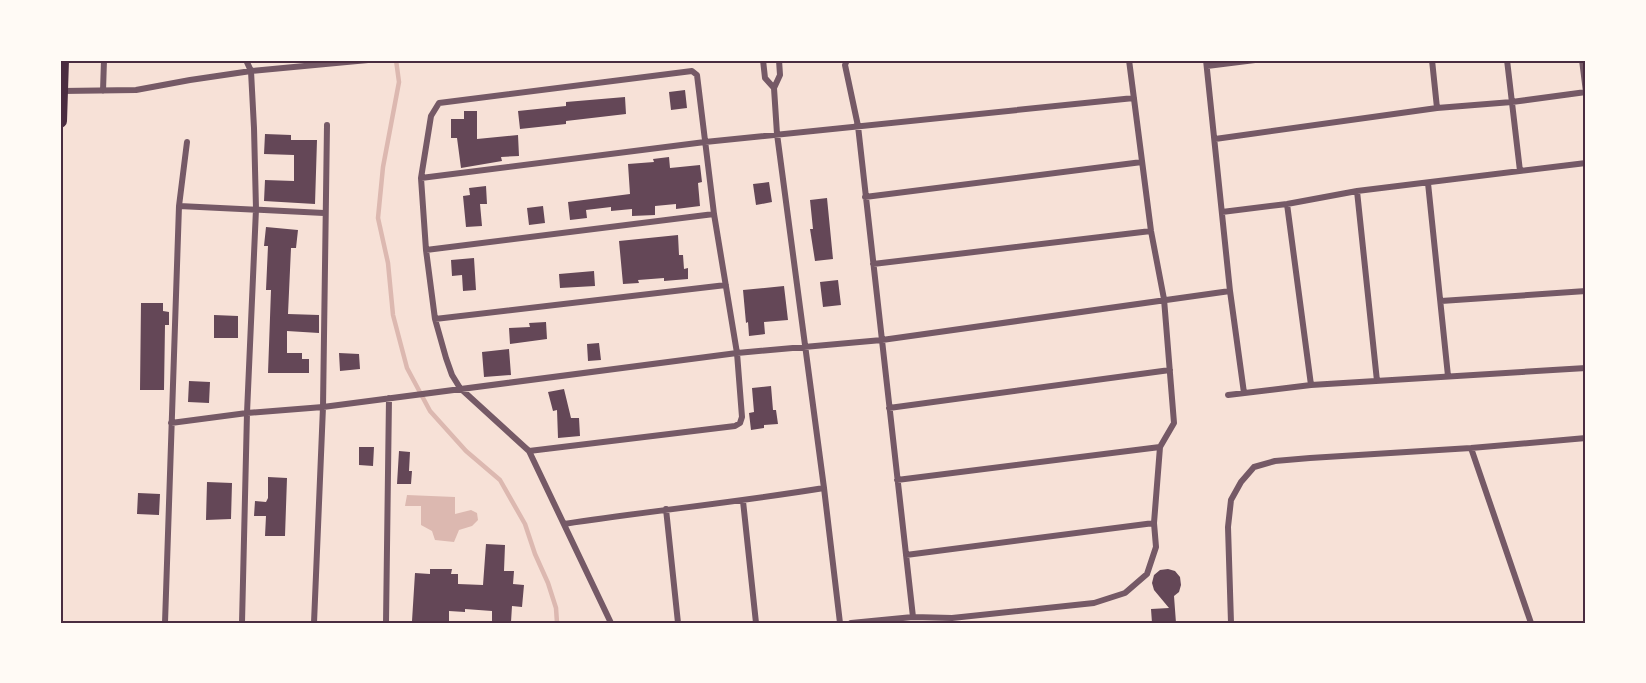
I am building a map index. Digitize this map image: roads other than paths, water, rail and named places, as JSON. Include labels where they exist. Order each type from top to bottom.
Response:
[{"type":"main road","points":[[60,121],[62,60]]},
{"type":"street","points":[[103,91],[104,60]]},
{"type":"street","points":[[242,623],[247,413],[256,209],[250,71],[246,60]]},
{"type":"street","points":[[61,91],[136,90],[250,71],[368,60]]},
{"type":"street","points":[[763,60],[765,78],[774,88]]},
{"type":"street","points":[[779,60],[780,75],[774,88],[777,134],[840,623]]},
{"type":"street","points":[[847,60],[845,65],[858,126],[912,616]]},
{"type":"street","points":[[851,623],[912,616],[952,618],[1094,603],[1125,593],[1147,574],[1156,548],[1154,523],[1160,447],[1174,423],[1164,299],[1151,231],[1129,60]]},
{"type":"street","points":[[1244,393],[1230,291],[1206,63],[1255,60]]},
{"type":"street","points":[[1432,60],[1437,108]]},
{"type":"street","points":[[1507,60],[1520,171]]},
{"type":"street","points":[[1215,139],[1437,108],[1512,102],[1586,92],[1582,60]]},
{"type":"street","points":[[529,451],[735,426],[740,423],[742,417],[737,353],[714,214],[697,75],[692,71],[440,103],[434,108],[431,116],[421,178],[426,250],[435,319],[449,367],[460,388],[529,451],[612,623]]},
{"type":"street","points":[[421,178],[705,142],[1134,98]]},
{"type":"street","points":[[314,623],[323,407],[327,125]]},
{"type":"street","points":[[165,623],[179,206],[187,142]]},
{"type":"street","points":[[866,197],[1142,162]]},
{"type":"street","points":[[1222,212],[1287,204],[1357,191],[1586,163]]},
{"type":"street","points":[[1428,183],[1448,376]]},
{"type":"street","points":[[1357,191],[1377,381]]},
{"type":"street","points":[[1287,204],[1311,385]]},
{"type":"street","points":[[179,206],[324,213]]},
{"type":"street","points":[[426,250],[714,214]]},
{"type":"street","points":[[873,264],[1151,231]]},
{"type":"street","points":[[435,319],[726,285]]},
{"type":"street","points":[[171,423],[247,413],[323,407],[737,353],[882,340],[1230,291]]},
{"type":"street","points":[[1441,301],[1586,291]]},
{"type":"street","points":[[1228,395],[1311,385],[1586,368]]},
{"type":"street","points":[[889,408],[1170,370]]},
{"type":"street","points":[[387,623],[389,398]]},
{"type":"street","points":[[1231,623],[1228,527],[1231,501],[1240,482],[1254,467],[1275,461],[1586,438]]},
{"type":"street","points":[[897,480],[1160,447]]},
{"type":"street","points":[[1471,448],[1531,623]]},
{"type":"street","points":[[564,524],[824,488]]},
{"type":"street","points":[[742,501],[756,623]]},
{"type":"street","points":[[666,509],[678,623]]},
{"type":"street","points":[[906,555],[1154,523]]},
{"type":"waterway","points":[[396,60],[399,82],[383,167],[378,218],[388,263],[393,315],[407,368],[430,411],[466,451],[500,480],[525,524],[548,583],[556,608],[557,623]]}]
